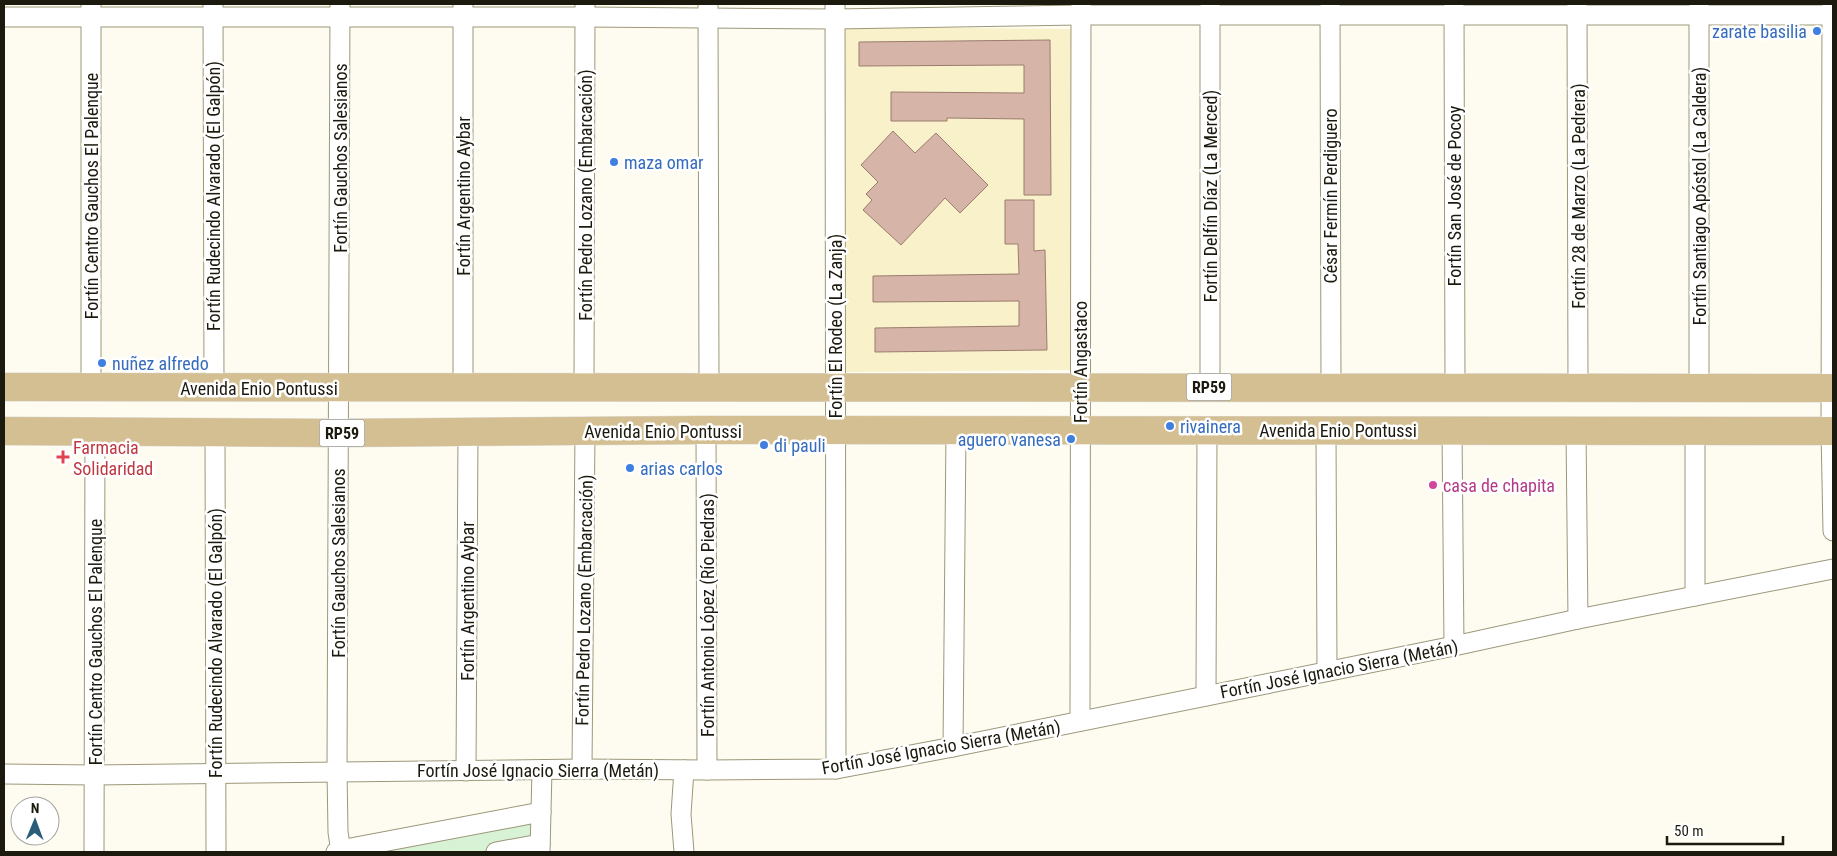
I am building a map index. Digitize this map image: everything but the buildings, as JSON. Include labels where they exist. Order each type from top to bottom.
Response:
[{"type":"main road","name":"Avenida Enio Pontussi","points":[[4,388],[1832,388]]},
{"type":"main road","name":"Avenida Enio Pontussi","points":[[4,431],[339,433],[706,430],[1832,431]]},
{"type":"street","points":[[4,17],[91,10],[835,12],[1699,9],[1832,11],[1833,531]]},
{"type":"street","name":"Fortín Santiago Apóstol (La Caldera)","points":[[1699,9],[1699,388]]},
{"type":"street","name":"Fortín Centro Gauchos El Palenque","points":[[91,10],[91,388]]},
{"type":"street","name":"Fortín Argentino Aybar","points":[[463,10],[463,389]]},
{"type":"street","name":"Fortín Pedro Lozano (Embarcación)","points":[[584,387],[585,10]]},
{"type":"street","name":"Fortín Angastaco","points":[[1080,10],[1080,721]]},
{"type":"street","name":"Fortín Delfín Díaz (La Merced)","points":[[1210,10],[1210,387]]},
{"type":"street","name":"César Fermín Perdiguero","points":[[1330,10],[1331,388]]},
{"type":"street","name":"Fortín San José de Pocoy","points":[[1454,10],[1455,388]]},
{"type":"street","name":"Fortín 28 de Marzo (La Pedrera)","points":[[1578,10],[1578,388]]},
{"type":"street","name":"Fortín Rudecindo Alvarado (El Galpón)","points":[[213,11],[214,387]]},
{"type":"street","name":"Fortín Gauchos Salesianos","points":[[339,851],[337,771],[340,11]]},
{"type":"street","points":[[708,11],[709,387]]},
{"type":"street","name":"Fortín El Rodeo (La Zanja)","points":[[835,12],[836,769]]},
{"type":"street","name":"Fortín Antonio López (Río Piedras)","points":[[706,430],[707,770]]},
{"type":"street","points":[[1326,430],[1327,671]]},
{"type":"street","points":[[1452,430],[1454,646]]},
{"type":"street","points":[[1695,430],[1695,596]]},
{"type":"street","name":"Fortín Pedro Lozano (Embarcación)","points":[[582,768],[585,431]]},
{"type":"street","points":[[954,746],[956,431]]},
{"type":"street","points":[[1206,696],[1207,431]]},
{"type":"street","points":[[1576,431],[1578,619]]},
{"type":"street","name":"Fortín Centro Gauchos El Palenque","points":[[94,852],[95,432]]},
{"type":"street","name":"Fortín Argentino Aybar","points":[[466,771],[468,432]]},
{"type":"street","name":"Fortín Rudecindo Alvarado (El Galpón)","points":[[215,433],[216,852]]},
{"type":"street","name":"Fortín José Ignacio Sierra (Metán)","points":[[4,774],[94,775],[582,768],[684,770],[836,769],[1833,569]]},
{"type":"street","points":[[496,852],[540,848],[542,770]]},
{"type":"street","points":[[684,770],[681,814],[684,852]]},
{"type":"street","points":[[339,851],[541,812]]},
{"type":"shaded area","points":[[844,27],[1071,29],[1074,370],[845,372]]},
{"type":"green space","points":[[541,815],[540,844],[496,852],[337,852]]},
{"type":"place","name":"zarate basilia","points":[[1817,31]]},
{"type":"place","name":"maza omar","points":[[614,162]]},
{"type":"place","name":"nuñez alfredo","points":[[102,363]]},
{"type":"place","name":"rivainera","points":[[1170,426]]},
{"type":"place","name":"aguero vanesa","points":[[1071,439]]},
{"type":"place","name":"di pauli","points":[[764,445]]},
{"type":"place","name":"Farmacia Solidaridad","points":[[63,457]]},
{"type":"place","name":"arias carlos","points":[[630,468]]},
{"type":"place","name":"casa de chapita","points":[[1433,485]]}]
